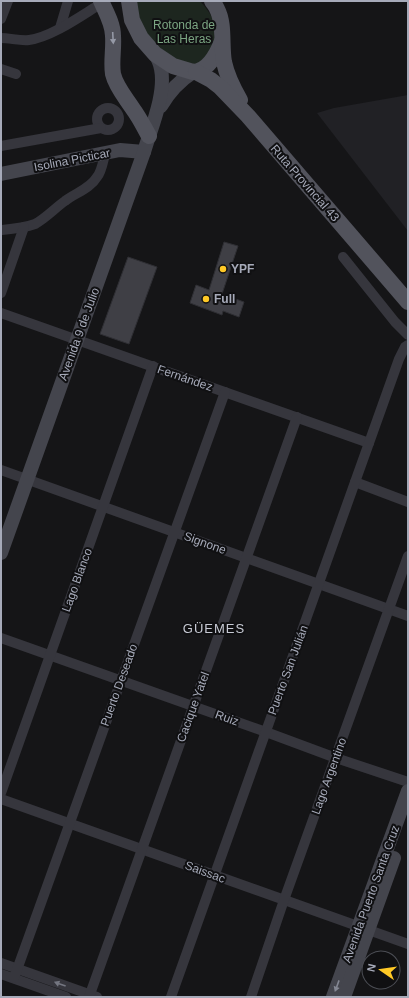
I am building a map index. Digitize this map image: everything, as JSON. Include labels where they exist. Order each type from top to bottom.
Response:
[{"type":"main road","name":"Ruta Provincial 43","points":[[129,1],[132,20],[141,38],[155,54],[173,66],[194,72],[211,80],[220,87],[248,116],[408,302]]},
{"type":"main road","points":[[212,1],[218,10],[222,26],[224,61],[230,82],[248,116]]},
{"type":"main road","points":[[102,2],[113,34],[112,64],[115,80],[135,110],[149,136]]},
{"type":"main road","points":[[194,72],[204,68],[212,61],[218,52],[222,41]]},
{"type":"street","points":[[1,19],[8,1]]},
{"type":"street","points":[[60,28],[68,1]]},
{"type":"street","points":[[1,38],[28,40],[39,38],[55,31],[102,2]]},
{"type":"street","points":[[155,54],[162,70],[161,95],[156,115]]},
{"type":"street","points":[[1,69],[16,74]]},
{"type":"street","points":[[156,115],[166,96],[182,79],[194,72]]},
{"type":"street","name":"Avenida 9 de Julio","points":[[1,552],[156,115]]},
{"type":"street","points":[[1,146],[101,128]]},
{"type":"street","name":"Isolina Picticar","points":[[1,174],[120,150],[144,152]]},
{"type":"street","points":[[1,230],[34,224],[66,200],[92,184],[101,168],[104,154]]},
{"type":"street","points":[[1,292],[24,227]]},
{"type":"street","points":[[343,257],[408,336]]},
{"type":"street","name":"Fernández","points":[[1,313],[369,443]]},
{"type":"street","name":"Puerto San Julián","points":[[171,997],[399,359],[405,347],[408,345]]},
{"type":"street","name":"Lago Blanco","points":[[1,793],[153,366]]},
{"type":"street","name":"Puerto Deseado","points":[[16,974],[224,392]]},
{"type":"street","name":"Cacique Yatel","points":[[92,996],[142,849],[297,417]]},
{"type":"street","name":"Signone","points":[[1,470],[408,616]]},
{"type":"street","points":[[355,482],[408,502]]},
{"type":"street","name":"Lago Argentino","points":[[251,997],[284,900],[408,556]]},
{"type":"street","name":"Ruiz","points":[[1,638],[336,758],[408,782]]},
{"type":"street","name":"Avenida Puerto Santa Cruz","points":[[344,997],[364,928],[408,791]]},
{"type":"street","name":"Saissac","points":[[1,799],[408,944]]},
{"type":"street","name":"Avenida Puerto Santa Cruz","points":[[333,997],[364,928],[408,820]]},
{"type":"street","points":[[1,963],[16,974],[66,997]]},
{"type":"street","points":[[1,974],[16,974],[92,996]]},
{"type":"shaded area","points":[[408,95],[408,231],[317,113],[334,108]]},
{"type":"green space","name":"Rotonda de Las Heras","points":[[134,1],[200,1],[214,23],[216,32],[215,47],[198,64],[177,63],[144,35]]},
{"type":"building","points":[[224,242],[238,246],[222,294],[244,302],[239,317],[223,311],[222,315],[190,303],[196,285],[209,290]]},
{"type":"building","points":[[128,257],[157,267],[129,344],[100,334]]},
{"type":"place","name":"YPF","points":[[223,269]]},
{"type":"place","name":"Full","points":[[206,299]]},
{"type":"district","name":"GÜEMES","points":[[214,628]]}]
